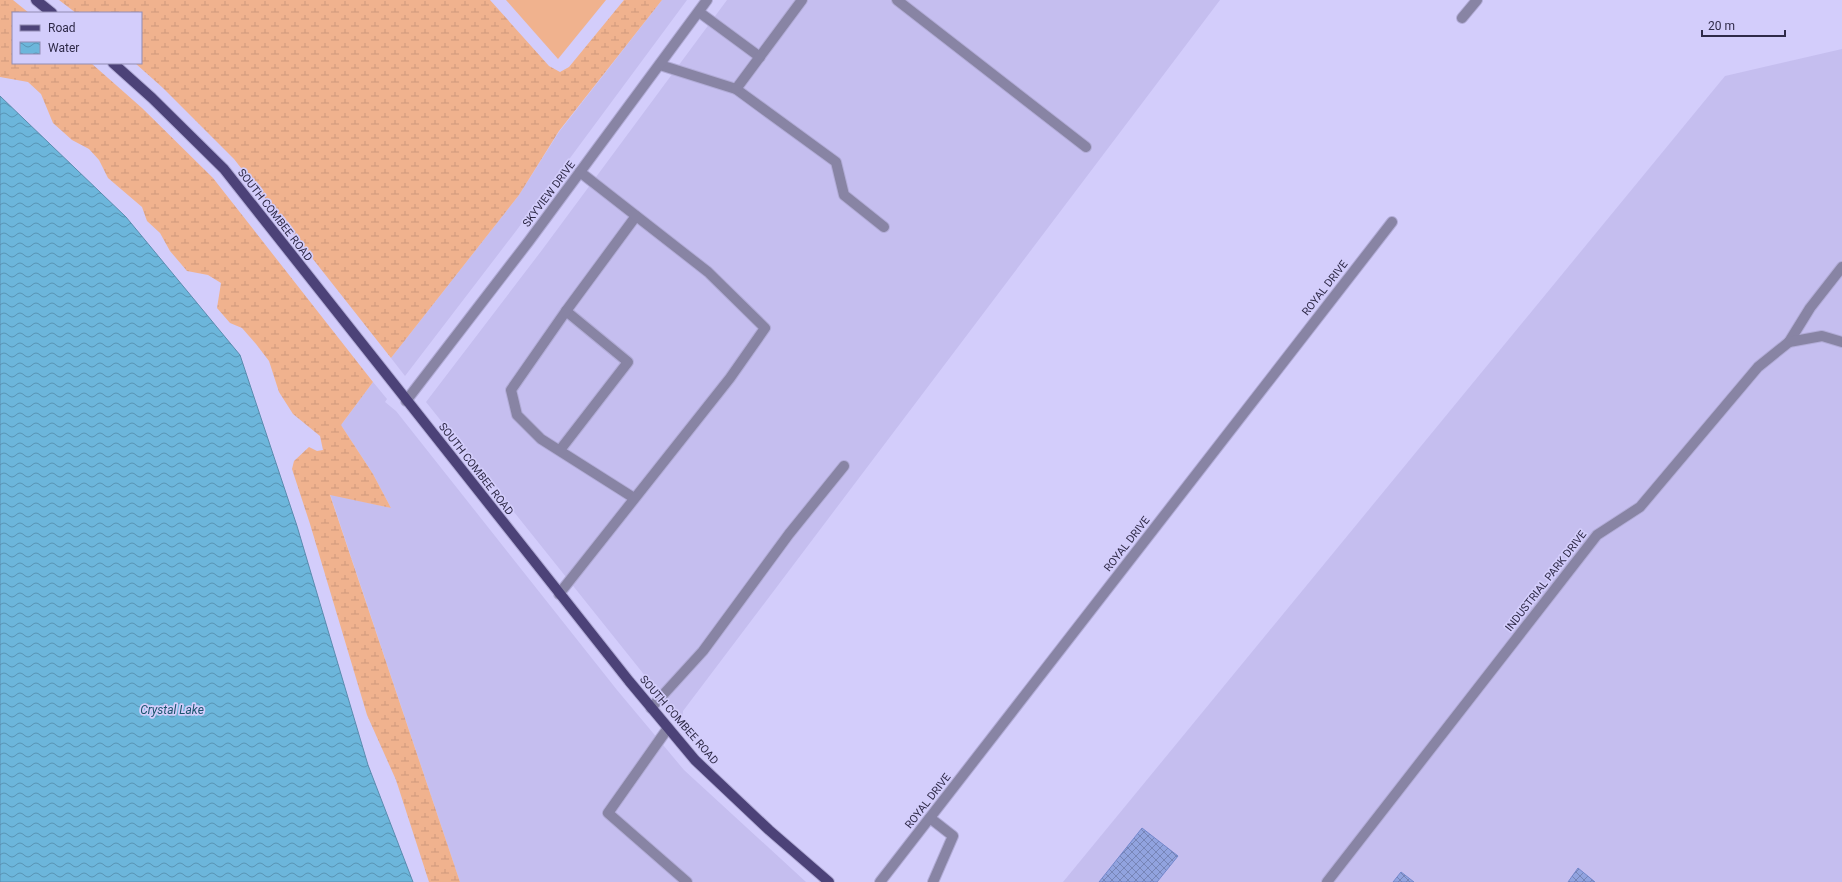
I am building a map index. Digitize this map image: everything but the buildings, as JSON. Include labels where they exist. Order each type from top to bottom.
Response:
[{"type":"main road","points":[[36,0],[51,12]]},
{"type":"main road","name":"SOUTH COMBEE ROAD","points":[[114,64],[152,98],[224,169],[406,401],[651,708],[695,760],[769,830],[829,882]]},
{"type":"street","name":"SKYVIEW DRIVE","points":[[406,401],[580,172],[707,0]]},
{"type":"street","points":[[736,89],[802,0]]},
{"type":"street","points":[[897,0],[1086,147]]},
{"type":"street","points":[[1462,18],[1476,0]]},
{"type":"street","points":[[699,12],[760,57]]},
{"type":"street","points":[[660,65],[736,89],[836,162],[844,195],[884,227]]},
{"type":"street","points":[[560,594],[634,498],[730,378],[765,328],[708,272],[580,172]]},
{"type":"street","points":[[634,498],[541,439],[517,415],[511,390],[566,311],[636,216]]},
{"type":"street","name":"ROYAL DRIVE","points":[[880,882],[1392,222]]},
{"type":"street","points":[[1789,342],[1810,308],[1842,267]]},
{"type":"street","points":[[560,450],[628,362],[566,311]]},
{"type":"street","name":"INDUSTRIAL PARK DRIVE","points":[[1327,882],[1597,535],[1640,507],[1758,367],[1789,342],[1822,336],[1842,342]]},
{"type":"street","points":[[651,708],[703,652],[789,534],[844,466]]},
{"type":"street","points":[[668,728],[608,812],[687,882]]},
{"type":"street","points":[[930,818],[953,836],[933,882]]},
{"type":"shaded area","points":[[662,0],[687,0],[516,231],[405,376],[391,358],[519,195],[559,132]]},
{"type":"shaded area","points":[[727,0],[1220,0],[683,711],[682,722],[426,402],[542,250]]},
{"type":"shaded area","points":[[1842,49],[1842,882],[1063,882],[1725,76]]},
{"type":"shaded area","points":[[373,382],[387,399],[385,402],[396,411],[617,690],[684,770],[806,882],[460,882],[330,494],[391,508],[373,474],[341,425]]},
{"type":"green space","points":[[0,0],[13,0],[28,12],[12,12],[12,64],[92,64],[142,108],[213,178],[373,382],[341,425],[373,474],[391,508],[330,495],[460,882],[429,882],[396,780],[367,715],[292,469],[294,461],[309,447],[317,451],[323,450],[320,436],[293,414],[279,392],[269,361],[256,344],[242,328],[230,323],[217,308],[221,283],[208,275],[187,271],[170,251],[160,233],[147,221],[142,207],[108,178],[99,160],[89,149],[72,140],[53,123],[41,94],[28,82],[0,77]]},
{"type":"green space","points":[[59,0],[490,0],[549,66],[560,72],[569,67],[624,0],[662,0],[559,131],[519,195],[391,358],[234,159],[163,88],[136,64],[142,64],[142,12],[75,12]]},
{"type":"green space","points":[[506,0],[606,0],[558,59]]},
{"type":"water","name":"Crystal Lake","points":[[0,96],[126,217],[240,355],[297,526],[368,765],[413,882],[0,882]]}]
